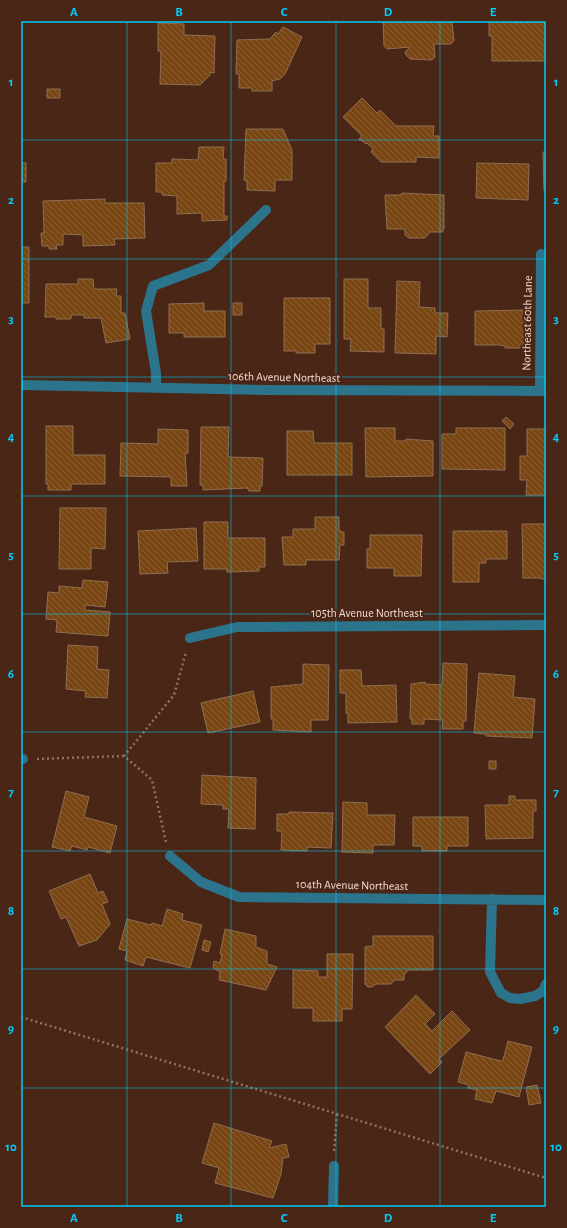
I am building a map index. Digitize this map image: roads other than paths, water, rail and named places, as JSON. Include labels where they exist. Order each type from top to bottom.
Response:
[{"type":"street","points":[[156,388],[156,373],[146,311],[153,286],[209,265],[266,210]]},
{"type":"street","name":"Northeast 60th Lane","points":[[541,254],[543,391]]},
{"type":"street","name":"106th Avenue Northeast","points":[[21,385],[156,388],[543,391]]},
{"type":"street","name":"105th Avenue Northeast","points":[[190,638],[238,627],[546,625]]},
{"type":"street","name":"104th Avenue Northeast","points":[[170,856],[201,882],[239,897],[546,900]]},
{"type":"street","points":[[492,899],[490,972],[501,993],[510,998],[520,999],[535,996],[543,991],[546,984]]},
{"type":"street","points":[[332,1207],[334,1166]]}]
